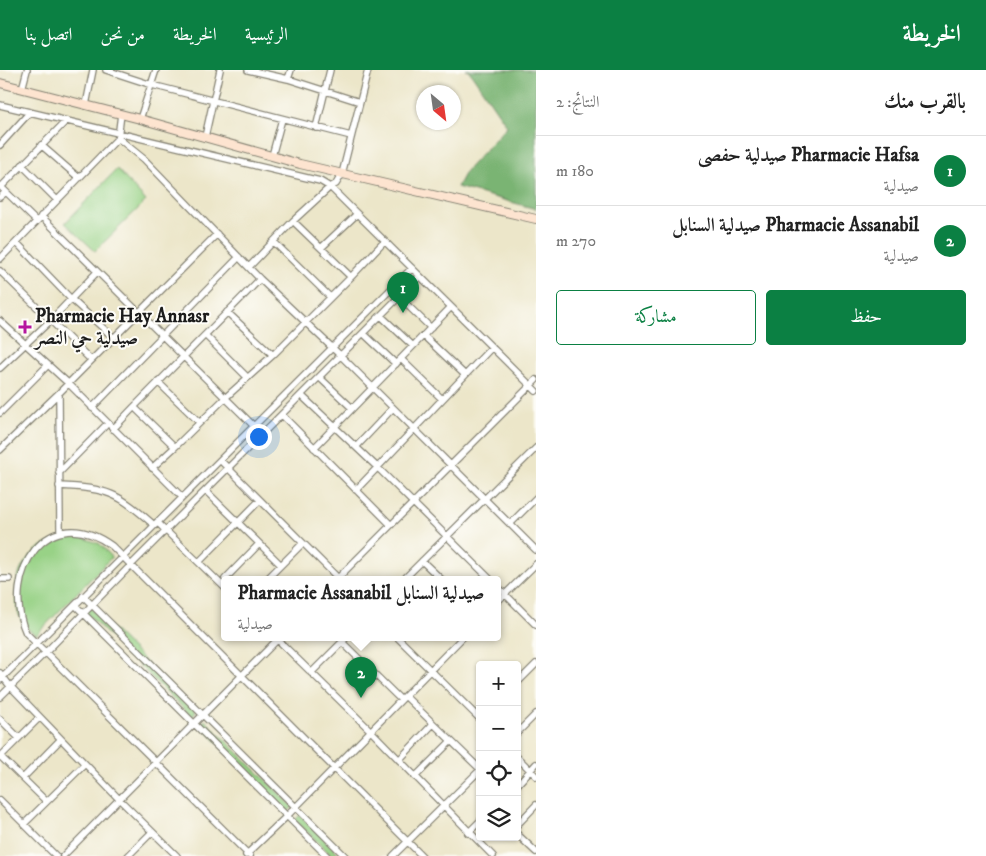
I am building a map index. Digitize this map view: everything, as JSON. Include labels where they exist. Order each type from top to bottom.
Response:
[{"type":"street","points":[[22,88],[27,70]]},
{"type":"street","points":[[86,105],[93,70]]},
{"type":"street","points":[[106,70],[152,85],[351,136]]},
{"type":"street","points":[[140,119],[156,70]]},
{"type":"street","points":[[205,137],[220,70]]},
{"type":"street","points":[[251,70],[288,79],[360,102]]},
{"type":"street","points":[[288,79],[290,70]]},
{"type":"street","points":[[316,128],[330,70]]},
{"type":"street","points":[[249,267],[293,221],[330,187],[336,184],[342,174],[368,70]]},
{"type":"street","points":[[0,83],[342,174],[536,219]]},
{"type":"street","points":[[0,105],[118,136],[317,180],[330,187],[536,391]]},
{"type":"street","points":[[0,145],[30,112]]},
{"type":"street","points":[[0,259],[118,136],[121,114]]},
{"type":"street","points":[[272,156],[282,119]]},
{"type":"street","points":[[0,197],[2,188],[65,122]]},
{"type":"street","points":[[118,136],[144,159],[260,278],[535,547]]},
{"type":"street","points":[[42,145],[79,178]]},
{"type":"street","points":[[22,165],[57,200]]},
{"type":"street","points":[[2,188],[36,221]]},
{"type":"street","points":[[321,248],[357,214]]},
{"type":"street","points":[[42,216],[262,434]]},
{"type":"street","points":[[293,221],[351,277]]},
{"type":"street","points":[[0,450],[217,234]]},
{"type":"street","points":[[274,242],[330,297]]},
{"type":"street","points":[[152,468],[247,377],[273,355],[384,242]]},
{"type":"street","points":[[17,243],[70,298],[114,338]]},
{"type":"street","points":[[92,408],[239,257]]},
{"type":"street","points":[[177,856],[84,764],[1,677],[38,643],[412,268]]},
{"type":"street","points":[[0,271],[91,360]]},
{"type":"street","points":[[0,368],[50,321],[97,272]]},
{"type":"street","points":[[0,697],[93,606],[131,565],[420,276]]},
{"type":"street","points":[[113,429],[260,278]]},
{"type":"street","points":[[399,297],[431,328]]},
{"type":"street","points":[[314,448],[451,307]]},
{"type":"street","points":[[227,312],[273,355]]},
{"type":"street","points":[[381,316],[413,346]]},
{"type":"street","points":[[0,320],[68,383],[182,497]]},
{"type":"street","points":[[364,333],[442,399]]},
{"type":"street","points":[[205,335],[247,377]]},
{"type":"street","points":[[424,336],[465,375]]},
{"type":"street","points":[[356,490],[492,347]]},
{"type":"street","points":[[0,413],[48,366]]},
{"type":"street","points":[[319,378],[352,408]]},
{"type":"street","points":[[341,576],[536,380]]},
{"type":"street","points":[[158,382],[199,422]]},
{"type":"street","points":[[59,393],[60,530]]},
{"type":"street","points":[[302,395],[487,576]]},
{"type":"street","points":[[134,407],[175,447]]},
{"type":"street","points":[[356,447],[394,408]]},
{"type":"street","points":[[282,415],[392,524]]},
{"type":"street","points":[[59,473],[107,424]]},
{"type":"street","points":[[407,576],[536,448]]},
{"type":"street","points":[[220,460],[335,576]]},
{"type":"street","points":[[59,486],[91,488],[109,493],[127,502],[166,530],[221,580]]},
{"type":"street","points":[[206,491],[281,565]]},
{"type":"street","points":[[510,524],[536,498]]},
{"type":"street","points":[[199,562],[260,500]]},
{"type":"street","points":[[28,546],[42,536],[60,530],[79,530],[96,536],[112,546],[422,856]]},
{"type":"street","points":[[270,576],[303,543]]},
{"type":"street","points":[[230,576],[259,544]]},
{"type":"street","points":[[422,561],[438,576]]},
{"type":"street","points":[[501,598],[536,564]]},
{"type":"street","points":[[0,579],[10,577],[8,588]]},
{"type":"street","points":[[501,590],[535,622]]},
{"type":"street","points":[[84,596],[345,856]]},
{"type":"street","points":[[75,605],[327,856]]},
{"type":"street","points":[[13,614],[22,628],[248,855],[403,698],[455,641]]},
{"type":"street","points":[[63,856],[274,641]]},
{"type":"street","points":[[280,641],[371,731],[492,856]]},
{"type":"street","points":[[401,641],[476,715]]},
{"type":"street","points":[[312,673],[342,642],[434,724],[476,765]]},
{"type":"street","points":[[521,679],[536,664]]},
{"type":"street","points":[[521,729],[536,714]]},
{"type":"street","points":[[40,717],[0,757],[46,801]]},
{"type":"street","points":[[0,719],[19,738]]},
{"type":"street","points":[[399,760],[434,724]]},
{"type":"street","points":[[23,778],[61,740]]},
{"type":"street","points":[[415,777],[451,741]]},
{"type":"street","points":[[521,761],[536,776]]},
{"type":"street","points":[[24,824],[84,764]]},
{"type":"street","points":[[521,782],[536,764]]},
{"type":"street","points":[[393,856],[476,773]]},
{"type":"street","points":[[0,800],[56,856]]},
{"type":"street","points":[[521,821],[536,805]]},
{"type":"street","points":[[468,832],[476,825]]},
{"type":"street","points":[[128,856],[152,832]]},
{"type":"street","points":[[521,838],[536,852]]},
{"type":"green space","points":[[466,70],[536,70],[536,209],[457,187],[465,172],[507,126],[470,72]]},
{"type":"green space","points":[[117,169],[146,201],[95,251],[65,223]]},
{"type":"green space","points":[[76,535],[100,544],[112,557],[36,635],[24,625],[17,607],[15,597],[21,569],[26,560],[43,546],[59,539]]},
{"type":"green space","points":[[90,607],[196,711],[192,717],[85,612]]},
{"type":"green space","points":[[205,720],[293,807],[287,813],[200,725]]},
{"type":"green space","points":[[300,815],[341,856],[332,856],[295,820]]},
{"type":"place","name":"Pharmacie Hafsa صيدلية حفصى","points":[[403,313]]},
{"type":"place","name":"Pharmacie Hay Annasr صيدلية حي النصر","points":[[25,327]]},
{"type":"place","name":"Pharmacie Assanabil صيدلية السنابل","points":[[361,698]]}]
